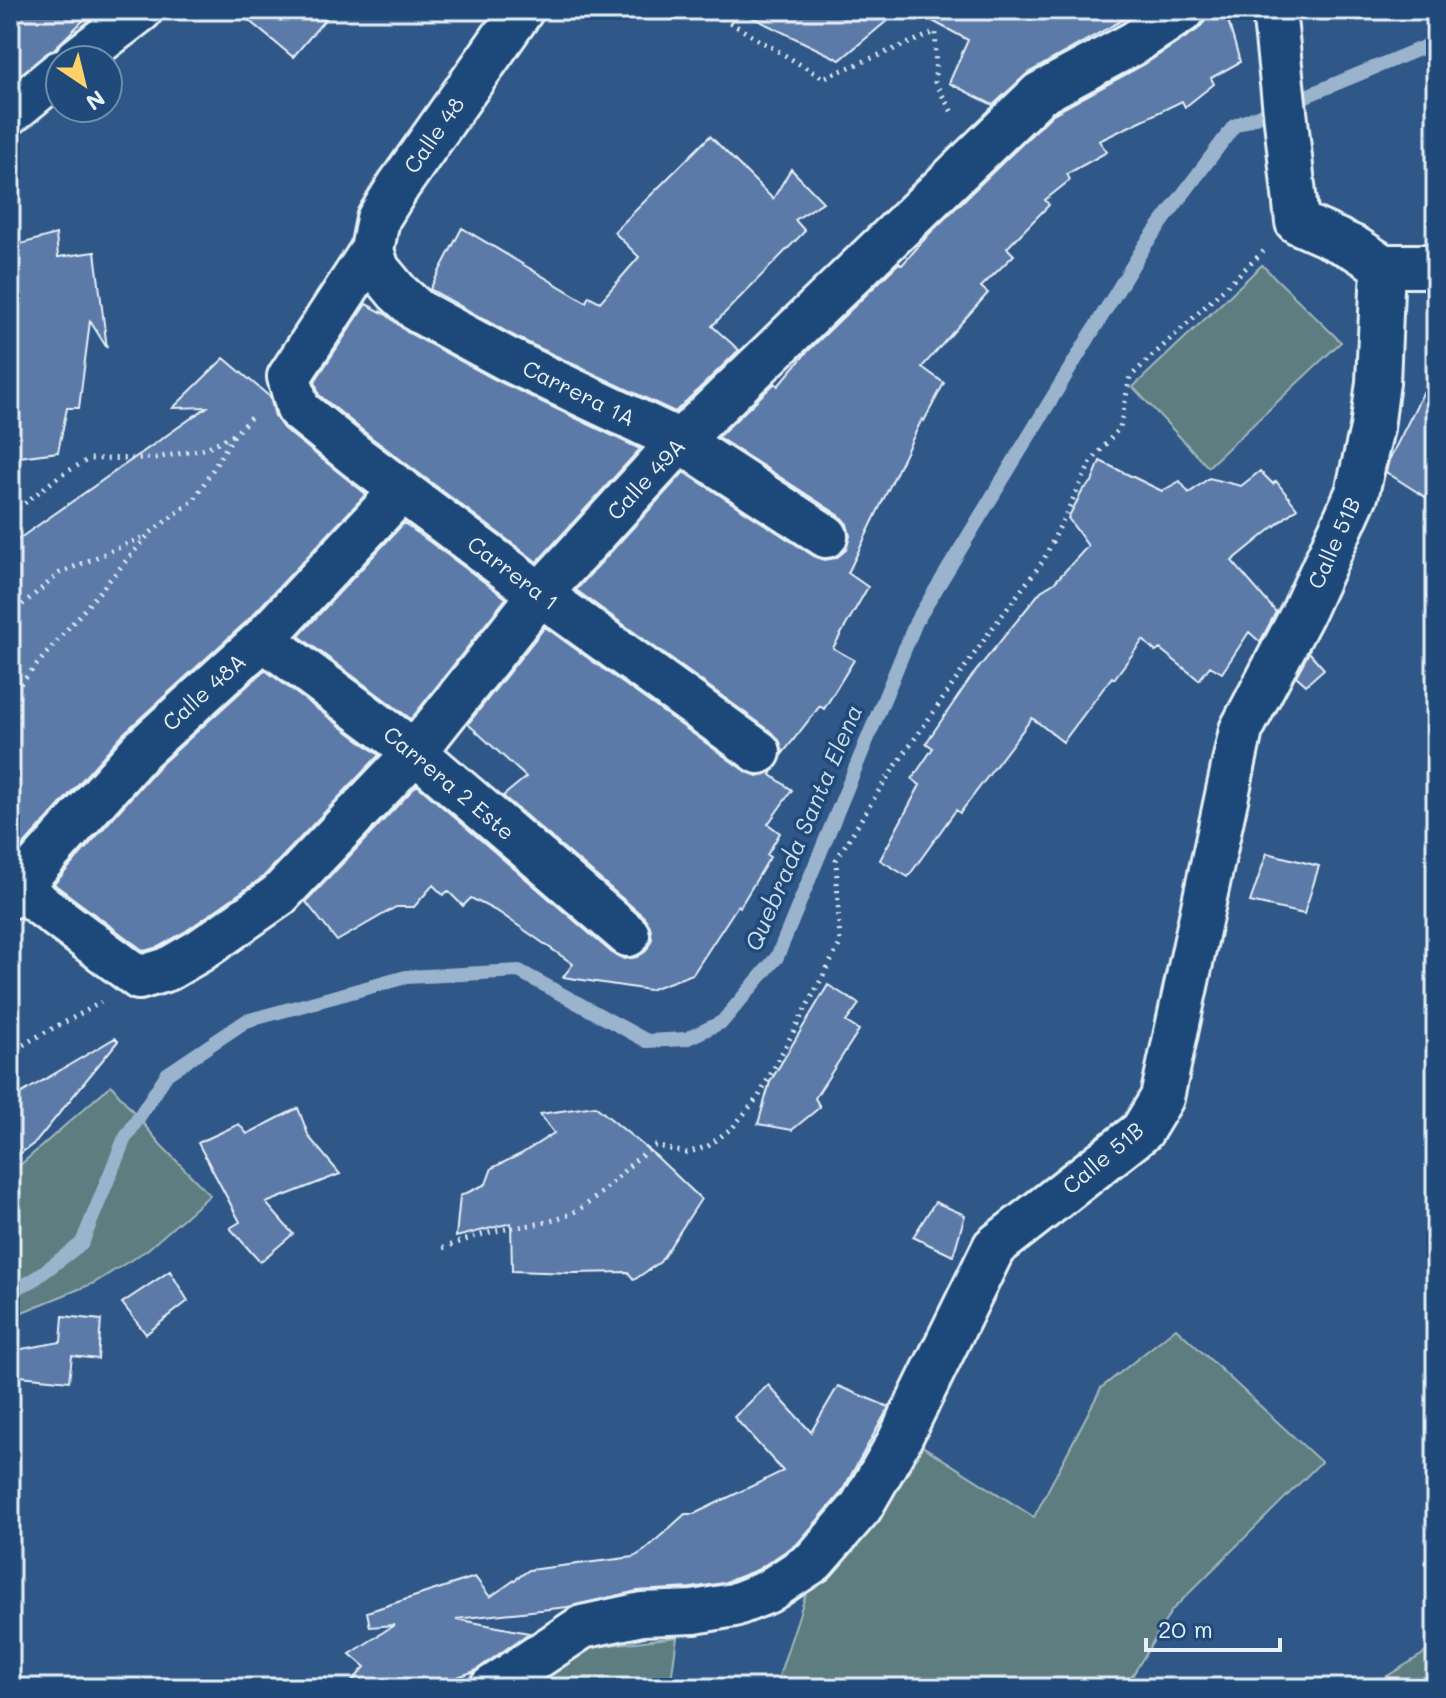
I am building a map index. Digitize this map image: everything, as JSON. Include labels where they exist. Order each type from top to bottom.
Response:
[{"type":"street","points":[[97,44],[141,10]]},
{"type":"street","name":"Calle 48","points":[[289,377],[375,259],[378,219],[399,185],[522,10]]},
{"type":"street","name":"Calle 49A","points":[[139,978],[168,969],[189,957],[279,895],[415,752],[540,594],[680,441],[1039,94],[1134,43],[1184,10]]},
{"type":"street","points":[[1274,24],[1297,222],[1355,248],[1383,266],[1436,266]]},
{"type":"street","points":[[10,113],[44,85]]},
{"type":"street","name":"Carrera 1A","points":[[375,259],[398,293],[418,311],[507,359],[680,441],[826,536]]},
{"type":"street","name":"Calle 51B","points":[[491,1688],[582,1627],[642,1614],[694,1612],[734,1605],[767,1592],[814,1561],[861,1507],[892,1454],[994,1247],[1142,1131],[1162,1098],[1241,730],[1302,614],[1357,493],[1372,428],[1378,382],[1383,266]]},
{"type":"street","name":"Carrera 1","points":[[289,377],[298,409],[540,594],[759,752]]},
{"type":"street","name":"Calle 48A","points":[[15,893],[141,750],[263,639],[402,490]]},
{"type":"street","name":"Carrera 2 Este","points":[[263,639],[415,752],[628,935]]},
{"type":"street","points":[[15,893],[139,978]]},
{"type":"path","points":[[709,10],[823,78],[936,32],[935,82],[976,155]]},
{"type":"path","points":[[443,1248],[496,1231],[547,1222],[574,1213],[655,1146],[687,1153],[708,1146],[733,1127],[759,1096],[840,944],[836,860],[900,760],[1043,561],[1091,462],[1120,427],[1130,377],[1297,222]]},
{"type":"path","points":[[10,696],[150,533],[194,500],[234,435],[289,377]]},
{"type":"path","points":[[12,513],[58,477],[89,459],[156,458],[204,449],[234,435]]},
{"type":"path","points":[[10,615],[60,573],[150,533]]},
{"type":"path","points":[[10,1054],[27,1041],[80,1016],[139,978]]},
{"type":"green space","points":[[1262,265],[1341,342],[1208,467],[1133,387]]},
{"type":"green space","points":[[111,1085],[161,1145],[210,1195],[147,1250],[94,1283],[10,1317],[10,1174]]},
{"type":"green space","points":[[1176,1328],[1321,1462],[1172,1610],[1125,1688],[775,1688],[807,1591],[863,1538],[919,1444],[1034,1517],[1101,1388]]},
{"type":"green space","points":[[677,1637],[670,1688],[517,1688],[585,1648]]},
{"type":"green space","points":[[1436,1646],[1436,1688],[1368,1688]]},
{"type":"building","points":[[10,10],[94,10],[59,44],[44,44],[44,57],[10,82]]},
{"type":"building","points":[[236,10],[333,10],[293,57]]},
{"type":"building","points":[[737,10],[900,10],[840,60]]},
{"type":"building","points":[[912,10],[1140,10],[1028,73],[993,105],[949,83],[968,40]]},
{"type":"building","points":[[1208,10],[1225,10],[1240,62],[1211,78],[1214,84],[1185,107],[1182,101],[1099,141],[1107,152],[1067,174],[1070,180],[1045,200],[1049,205],[1007,248],[1014,255],[981,287],[988,293],[922,367],[944,383],[924,421],[922,419],[848,573],[868,587],[833,648],[854,660],[824,709],[820,706],[783,753],[773,733],[576,590],[684,472],[814,556],[824,560],[836,558],[846,550],[850,536],[847,524],[840,516],[718,437],[775,383],[778,386],[807,352],[899,263],[902,265],[929,234],[1053,114],[1145,64],[1197,30],[1205,21]]},
{"type":"building","points":[[710,136],[773,199],[791,169],[823,202],[795,220],[805,231],[712,326],[739,350],[675,412],[518,338],[430,289],[462,228],[586,302],[589,296],[600,302],[639,257],[614,232]]},
{"type":"building","points":[[56,234],[58,257],[95,252],[107,348],[90,321],[79,408],[67,408],[58,452],[10,458],[10,247]]},
{"type":"building","points":[[366,304],[387,315],[407,332],[496,380],[640,449],[537,562],[319,395],[315,381]]},
{"type":"building","points":[[224,358],[270,397],[275,416],[283,428],[366,494],[246,622],[123,734],[15,855],[10,851],[10,545],[207,407],[173,408]]},
{"type":"building","points":[[1436,367],[1436,504],[1386,472],[1389,460]]},
{"type":"building","points":[[1100,461],[1162,491],[1180,481],[1189,493],[1209,478],[1241,486],[1260,471],[1273,484],[1276,481],[1297,508],[1232,561],[1276,612],[1260,642],[1249,632],[1222,673],[1210,666],[1199,680],[1160,649],[1156,652],[1143,640],[1063,742],[1032,718],[960,813],[956,810],[908,877],[880,860],[920,785],[912,779],[933,748],[926,743],[972,676],[1041,591],[1054,583],[1088,546],[1068,518],[1083,490],[1092,482]]},
{"type":"building","points":[[404,523],[506,598],[411,719],[299,636]]},
{"type":"building","points":[[545,627],[745,771],[757,776],[773,771],[771,775],[792,790],[768,824],[780,833],[767,855],[770,857],[740,907],[738,905],[693,974],[649,990],[563,977],[573,964],[500,913],[471,898],[463,906],[448,891],[443,895],[433,885],[414,907],[396,907],[337,941],[306,902],[417,785],[612,953],[624,959],[637,957],[646,951],[652,939],[650,926],[644,917],[503,796],[526,777],[468,724]]},
{"type":"building","points":[[1309,652],[1324,669],[1306,685],[1296,676]]},
{"type":"building","points":[[265,670],[379,755],[263,877],[186,931],[158,947],[144,951],[54,884],[158,767]]},
{"type":"building","points":[[1267,853],[1319,866],[1304,914],[1250,902]]},
{"type":"building","points":[[828,985],[859,1004],[846,1022],[859,1030],[815,1098],[820,1107],[792,1130],[758,1124],[770,1082]]},
{"type":"building","points":[[115,1038],[118,1041],[36,1142],[10,1161],[10,1100]]},
{"type":"building","points":[[595,1106],[656,1156],[701,1199],[660,1262],[634,1280],[628,1272],[512,1271],[511,1223],[456,1237],[460,1196],[486,1184],[492,1168],[554,1133],[540,1114]]},
{"type":"building","points":[[298,1108],[309,1137],[340,1174],[266,1203],[293,1234],[260,1262],[230,1228],[240,1222],[198,1143],[239,1124],[247,1134]]},
{"type":"building","points":[[935,1202],[965,1215],[953,1256],[913,1237]]},
{"type":"building","points":[[170,1271],[188,1301],[146,1334],[122,1303]]},
{"type":"building","points":[[63,1316],[101,1320],[98,1359],[72,1356],[69,1381],[10,1375],[10,1351],[61,1342]]},
{"type":"building","points":[[768,1385],[811,1432],[838,1386],[889,1407],[841,1493],[798,1543],[757,1570],[723,1583],[637,1591],[568,1607],[456,1619],[529,1633],[475,1671],[425,1688],[346,1688],[365,1667],[350,1654],[394,1625],[370,1627],[367,1612],[475,1577],[490,1597],[529,1570],[634,1557],[685,1514],[694,1514],[783,1471],[734,1417]]},
{"type":"waterway","name":"Quebrada Santa Elena","points":[[10,1291],[32,1281],[82,1243],[124,1140],[167,1074],[246,1021],[406,977],[519,971],[647,1041],[686,1039],[722,1022],[777,957],[916,622],[1145,245],[1234,126],[1436,42]]}]
